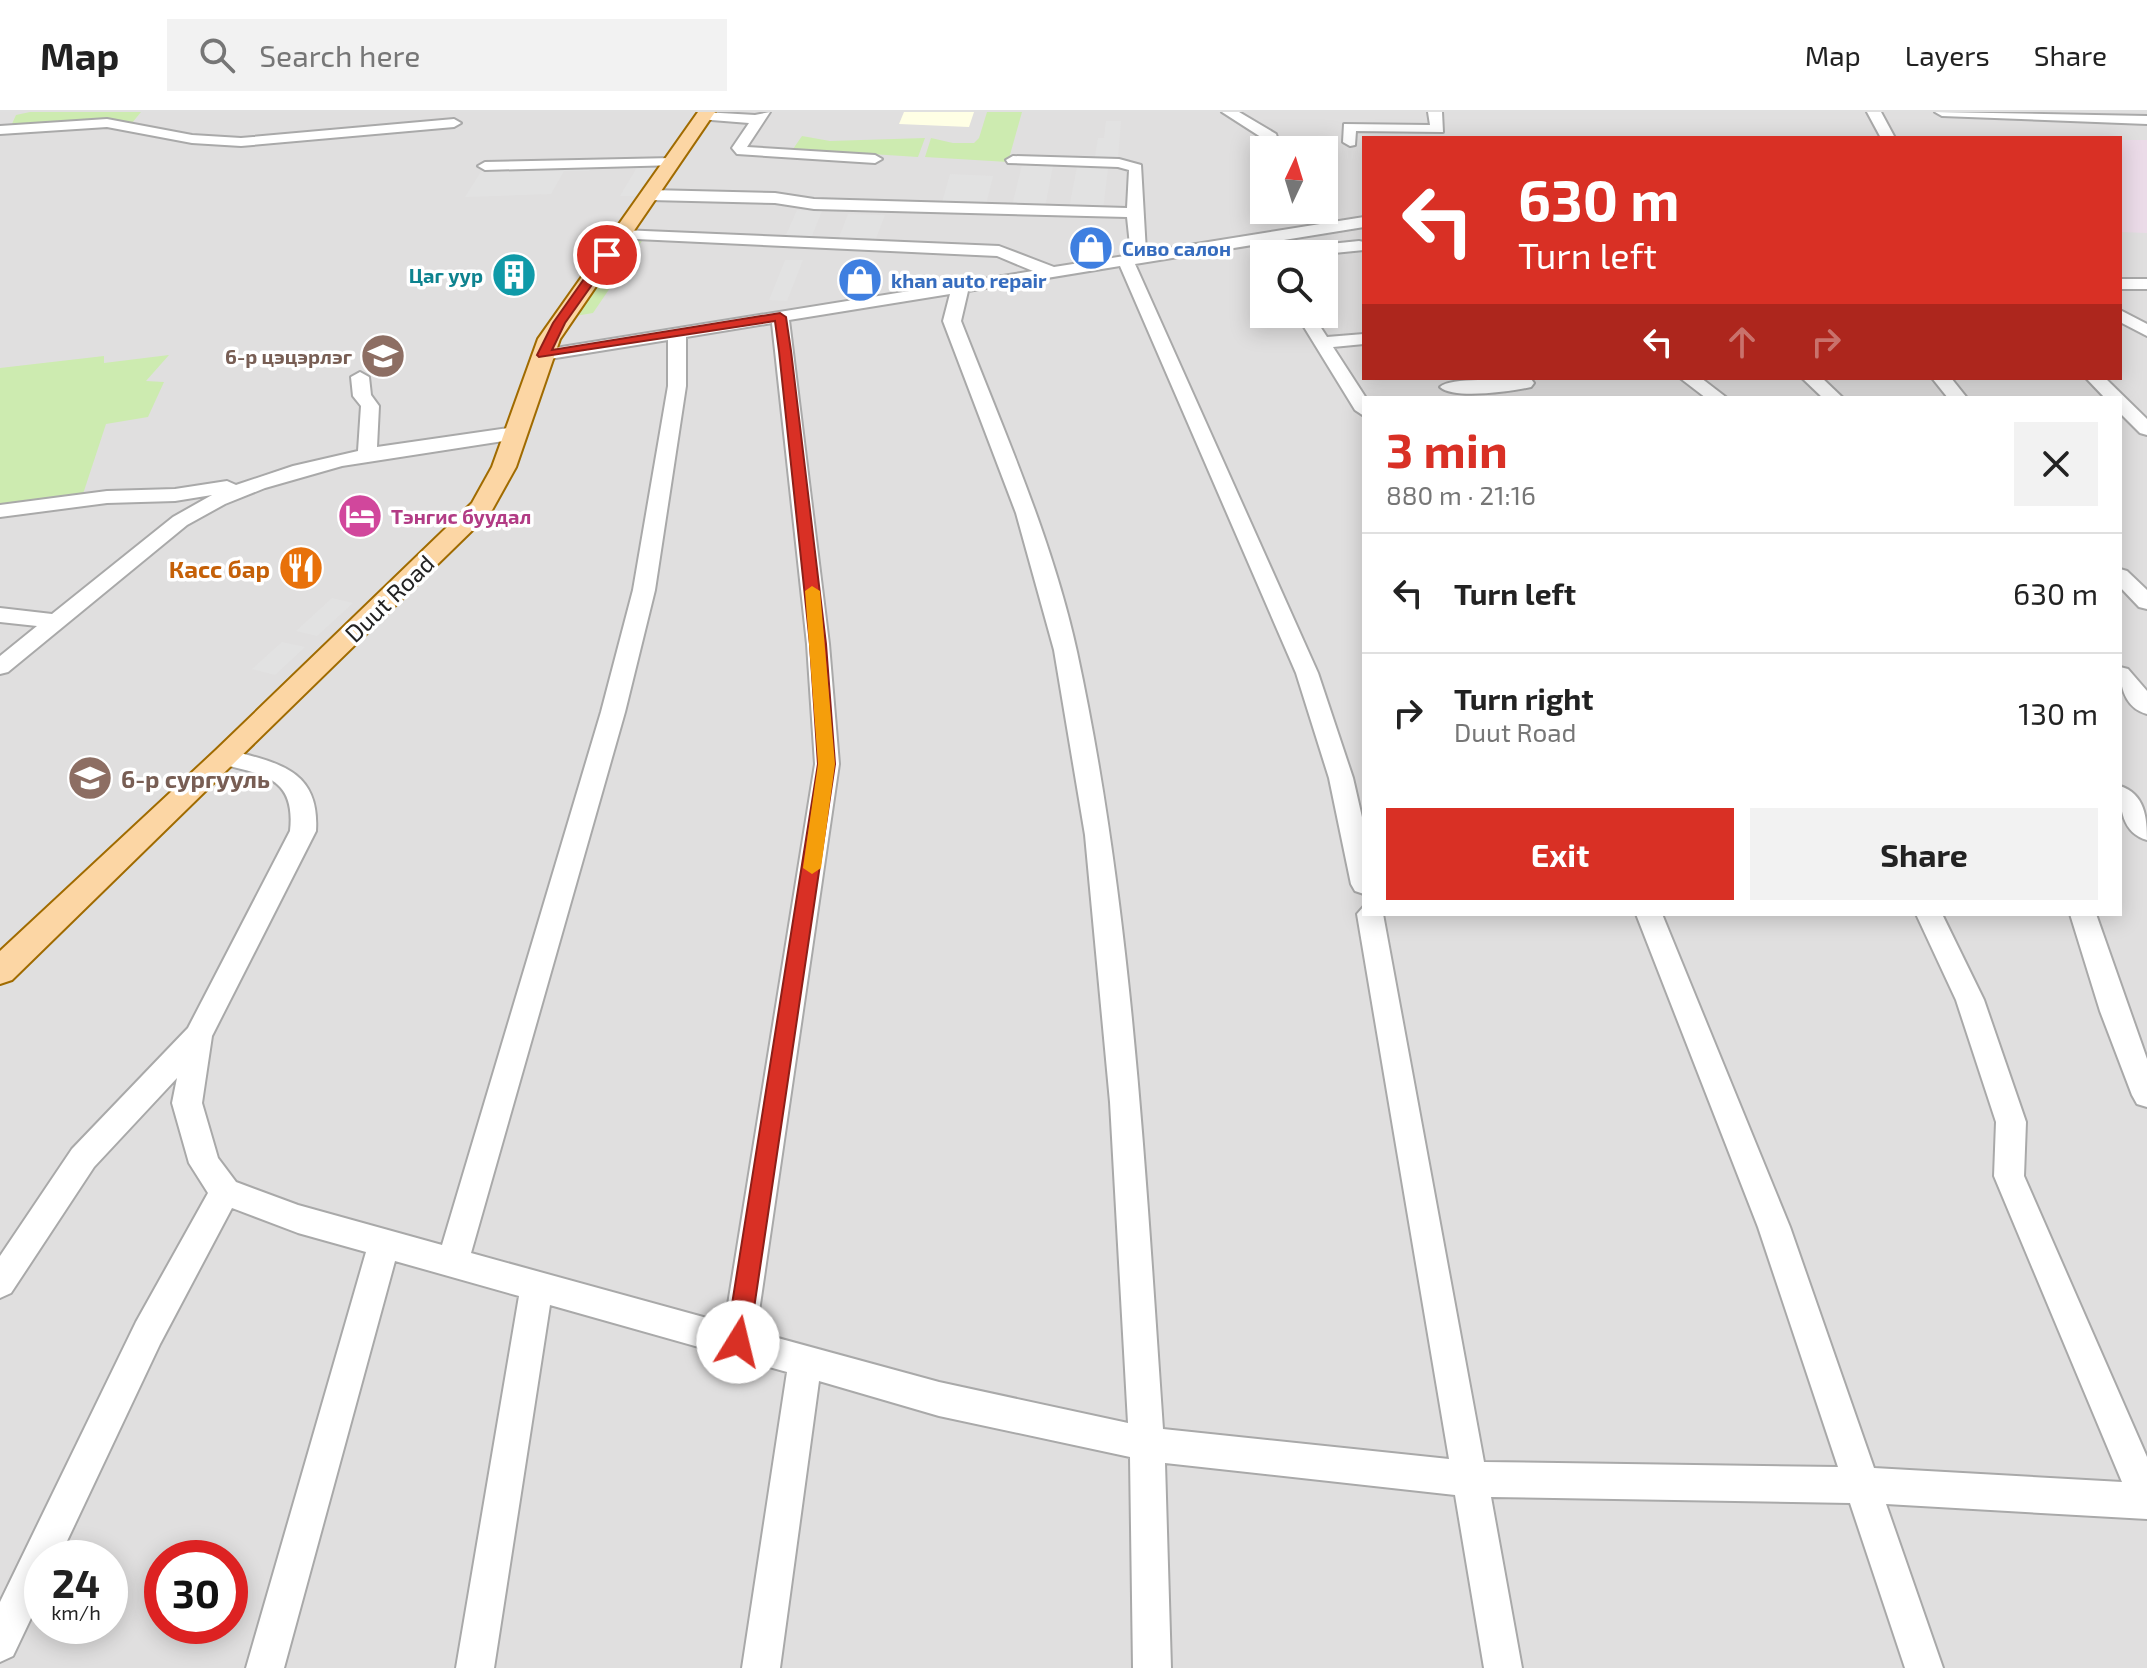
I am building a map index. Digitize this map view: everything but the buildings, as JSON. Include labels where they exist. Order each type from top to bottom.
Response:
[{"type":"main road","name":"Duut Road","points":[[0,971],[226,757],[482,507],[504,467],[543,355],[559,323],[706,114]]},
{"type":"street","points":[[1229,112],[1269,136]]},
{"type":"street","points":[[1350,142],[1349,127],[1438,129],[1435,112]]},
{"type":"street","points":[[1874,112],[1887,136]]},
{"type":"street","points":[[1942,112],[2147,120]]},
{"type":"street","points":[[706,114],[761,115]]},
{"type":"street","points":[[761,115],[739,148],[742,151],[875,159]]},
{"type":"street","points":[[0,130],[107,123],[192,139],[241,142],[454,123]]},
{"type":"street","points":[[1013,160],[1119,163],[1136,168],[1131,264],[1307,673],[1341,778],[1362,875]]},
{"type":"street","points":[[485,166],[673,162]]},
{"type":"street","points":[[650,195],[775,198],[814,204],[917,208],[1134,213]]},
{"type":"street","points":[[1131,264],[1279,229],[1335,227],[1362,222]]},
{"type":"street","points":[[1335,227],[1362,248]]},
{"type":"street","points":[[1279,229],[1282,240]]},
{"type":"street","points":[[621,235],[999,251],[1051,272]]},
{"type":"street","points":[[1338,250],[1362,248]]},
{"type":"street","points":[[543,355],[1051,272],[1250,257]]},
{"type":"street","points":[[2122,284],[2147,284]]},
{"type":"street","points":[[960,288],[952,321],[989,412],[1035,543],[1065,650],[1098,835],[1125,1102],[1147,1444],[1152,1668]]},
{"type":"street","points":[[2122,316],[2147,331]]},
{"type":"street","points":[[738,1342],[827,764],[818,644],[780,317]]},
{"type":"street","points":[[1312,328],[1362,407]]},
{"type":"street","points":[[453,1262],[613,712],[644,590],[677,386],[677,334]]},
{"type":"street","points":[[1321,343],[1362,339]]},
{"type":"street","points":[[360,377],[362,396],[370,406],[367,457]]},
{"type":"street","points":[[1449,387],[1502,387],[1522,380],[1541,396]]},
{"type":"street","points":[[1692,380],[1715,396]]},
{"type":"street","points":[[1813,380],[1832,396]]},
{"type":"street","points":[[1943,380],[1956,396]]},
{"type":"street","points":[[2097,380],[2113,396]]},
{"type":"street","points":[[2122,405],[2147,429]]},
{"type":"street","points":[[0,511],[107,497],[175,495],[261,482],[367,457],[516,433]]},
{"type":"street","points":[[0,667],[180,521],[209,502],[261,482]]},
{"type":"street","points":[[2122,577],[2147,602]]},
{"type":"street","points":[[0,615],[57,621]]},
{"type":"street","points":[[2122,676],[2147,706]]},
{"type":"street","points":[[0,1283],[83,1158],[198,1036],[303,831],[307,811],[302,793],[292,781],[226,757]]},
{"type":"street","points":[[2122,798],[2147,831]]},
{"type":"street","points":[[1370,916],[1503,1668]]},
{"type":"street","points":[[1650,916],[1774,1227],[1924,1668]]},
{"type":"street","points":[[198,1036],[187,1103],[204,1163],[225,1192],[298,1219],[939,1399],[1147,1444],[1470,1479],[1861,1485],[2147,1499],[2009,1176],[2011,1122],[1970,1000],[1930,916]]},
{"type":"street","points":[[2084,916],[2114,1011],[2147,1095]]},
{"type":"street","points":[[0,1643],[148,1333],[225,1192]]},
{"type":"street","points":[[265,1668],[384,1243]]},
{"type":"street","points":[[475,1668],[537,1285]]},
{"type":"street","points":[[761,1668],[805,1363]]},
{"type":"shaded area","points":[[0,112],[2147,112],[2147,1668],[0,1668]]},
{"type":"shaded area","points":[[904,112],[974,112],[969,127],[899,124]]},
{"type":"shaded area","points":[[1106,121],[1121,121],[1118,157],[1095,157],[1098,138],[1104,138]]},
{"type":"shaded area","points":[[2122,140],[2147,140],[2147,233],[2122,232]]},
{"type":"shaded area","points":[[617,164],[660,164],[639,196],[620,196],[636,169],[614,168]]},
{"type":"shaded area","points":[[592,165],[589,171],[564,171],[551,194],[465,197],[484,167]]},
{"type":"shaded area","points":[[1022,165],[1053,166],[1045,207],[1012,206]]},
{"type":"shaded area","points":[[1077,167],[1108,168],[1103,210],[1069,208]]},
{"type":"shaded area","points":[[950,174],[993,176],[986,205],[941,206]]},
{"type":"shaded area","points":[[797,210],[822,211],[811,238],[785,237]]},
{"type":"shaded area","points":[[848,214],[885,215],[875,241],[838,240]]},
{"type":"shaded area","points":[[785,260],[803,260],[787,301],[769,300]]},
{"type":"shaded area","points":[[332,598],[353,603],[317,636],[296,631]]},
{"type":"shaded area","points":[[282,642],[305,647],[275,675],[252,669]]},
{"type":"green space","points":[[30,112],[141,112],[132,123],[85,119],[11,126],[16,115]]},
{"type":"green space","points":[[987,112],[1022,112],[1008,162],[925,157],[931,138],[953,143],[974,143],[979,138]]},
{"type":"green space","points":[[802,136],[830,141],[925,138],[918,157],[793,149]]},
{"type":"green space","points":[[626,237],[644,238],[593,313],[575,316]]},
{"type":"green space","points":[[169,355],[146,381],[164,382],[148,417],[106,424],[83,494],[0,504],[0,368],[104,356],[104,363]]},
{"type":"slow traffic","points":[[812,591],[827,764],[812,868]]},
{"type":"place","name":"Сиво салон","points":[[1091,248]]},
{"type":"place","name":"Цаг уур","points":[[514,275]]},
{"type":"place","name":"khan auto repair","points":[[860,280]]},
{"type":"place","name":"6-р цэцэрлэг","points":[[383,356]]},
{"type":"place","name":"Тэнгис буудал","points":[[360,516]]},
{"type":"place","name":"Касс бар","points":[[301,568]]},
{"type":"place","name":"6-р сургууль","points":[[90,778]]},
{"type":"route","points":[[607,255],[559,323],[543,355],[780,317],[785,351],[818,644],[827,764],[786,1047],[738,1342]]}]
